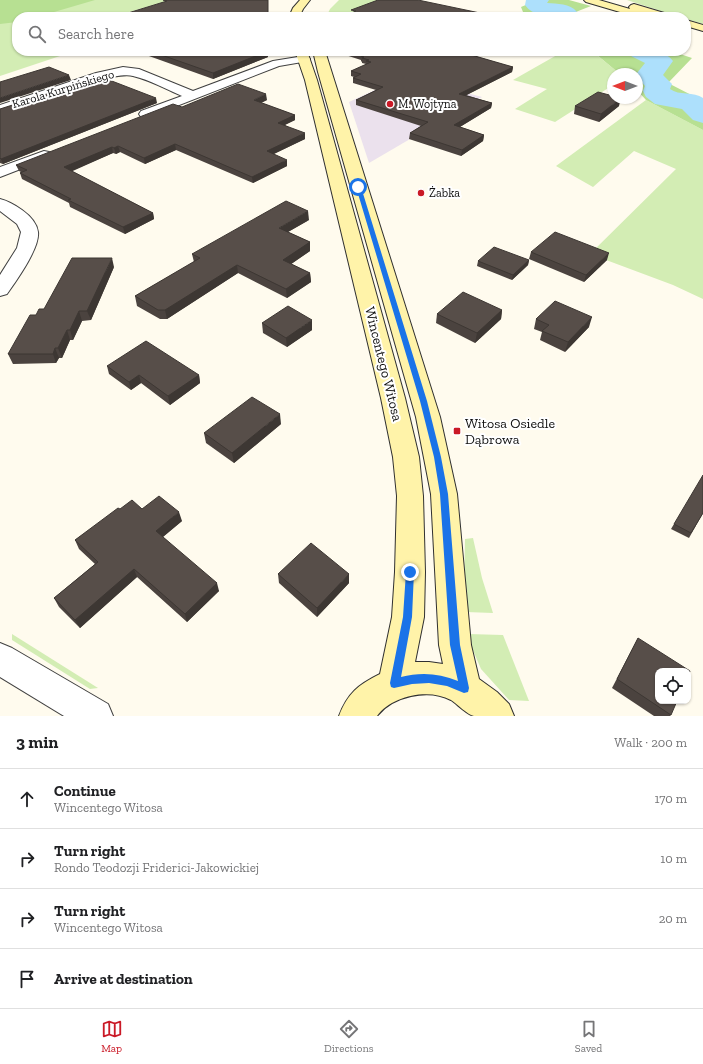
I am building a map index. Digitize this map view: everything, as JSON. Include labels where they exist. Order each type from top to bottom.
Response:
[{"type":"main road","points":[[296,12],[305,0]]},
{"type":"main road","points":[[589,0],[631,12]]},
{"type":"main road","points":[[611,0],[651,12]]},
{"type":"main road","points":[[691,24],[703,28]]},
{"type":"main road","points":[[691,29],[703,32]]},
{"type":"main road","name":"Wincentego Witosa","points":[[308,56],[311,80],[393,398],[406,458],[410,496],[410,572],[408,617],[394,683]]},
{"type":"main road","name":"Wincentego Witosa","points":[[310,56],[324,72],[423,401],[437,457],[444,494],[455,645],[464,688]]},
{"type":"main road","points":[[356,716],[369,699],[394,683],[412,679],[429,678],[447,681],[464,688],[485,702],[497,716]]},
{"type":"street","points":[[136,118],[277,63],[301,56]]},
{"type":"street","name":"Karola Kurpińskiego","points":[[0,109],[100,76],[123,71],[135,72],[194,96]]},
{"type":"street","points":[[0,172],[58,149]]},
{"type":"street","points":[[0,204],[21,217],[30,230],[30,240],[27,247],[6,273],[0,290]]},
{"type":"street","points":[[0,659],[96,716]]},
{"type":"shaded area","points":[[404,76],[482,97],[369,163],[349,102]]},
{"type":"green space","points":[[0,0],[171,0],[129,12],[12,12],[12,56],[60,56],[0,76]]},
{"type":"green space","points":[[0,0],[95,0],[54,12],[12,12],[12,23],[0,24]]},
{"type":"green space","points":[[339,0],[385,1],[355,12],[328,12]]},
{"type":"green space","points":[[531,0],[569,0],[591,6],[576,12],[523,12],[521,7],[528,4]]},
{"type":"green space","points":[[627,0],[703,0],[703,24],[691,20],[691,12],[664,12]]},
{"type":"green space","points":[[555,56],[598,56],[613,68],[607,68],[607,89],[555,122],[515,109],[547,89],[513,80]]},
{"type":"green space","points":[[598,56],[686,56],[692,58],[668,83],[703,101],[703,130],[646,100],[643,97],[643,68],[613,68]]},
{"type":"green space","points":[[646,100],[703,130],[703,299],[673,285],[590,254],[676,169],[634,151],[593,187],[556,166],[641,104],[643,104]]},
{"type":"green space","points":[[473,538],[482,578],[493,613],[466,612],[464,591],[465,539]]},
{"type":"green space","points":[[12,634],[98,688],[90,689],[12,640]]},
{"type":"green space","points":[[468,634],[503,635],[529,701],[509,700],[481,669]]},
{"type":"building","points":[[163,0],[268,0],[268,12],[131,12],[167,1]]},
{"type":"building","points":[[378,0],[418,0],[475,12],[354,12],[356,11],[351,10]]},
{"type":"building","points":[[164,56],[256,56],[213,73]]},
{"type":"building","points":[[361,56],[475,56],[513,67],[459,94],[492,103],[454,125],[484,135],[462,150],[410,133],[428,122],[356,100],[383,87],[353,78],[361,74],[351,71],[371,62],[362,58],[364,57]]},
{"type":"building","points":[[49,67],[69,75],[0,98],[0,82]]},
{"type":"building","points":[[104,78],[156,98],[1,159],[0,158],[0,109],[84,82],[88,84]]},
{"type":"building","points":[[238,84],[266,94],[254,100],[295,115],[278,123],[305,133],[267,151],[287,160],[252,177],[175,144],[144,158],[118,146],[114,148],[112,147],[64,167],[153,213],[123,227],[68,200],[71,199],[20,173],[27,170],[16,165],[173,104],[182,107]]},
{"type":"building","points":[[598,92],[607,94],[607,104],[614,104],[601,114],[575,106]]},
{"type":"building","points":[[286,201],[308,211],[279,228],[310,242],[283,260],[310,273],[286,289],[237,265],[165,310],[158,310],[135,296],[200,258],[192,254]]},
{"type":"building","points":[[555,232],[609,253],[586,275],[531,252]]},
{"type":"building","points":[[494,247],[529,260],[513,275],[478,261]]},
{"type":"building","points":[[72,258],[112,258],[87,311],[79,311],[70,330],[67,330],[58,348],[55,348],[53,354],[8,354],[30,315],[36,315],[39,309],[44,309]]},
{"type":"building","points":[[463,292],[502,310],[477,333],[437,314]]},
{"type":"building","points":[[555,301],[592,317],[568,342],[542,331],[549,325],[536,319]]},
{"type":"building","points":[[288,306],[312,320],[286,338],[262,323]]},
{"type":"building","points":[[146,341],[199,375],[168,396],[139,375],[129,382],[107,366]]},
{"type":"building","points":[[252,397],[280,414],[232,453],[204,433]]},
{"type":"building","points":[[703,475],[703,513],[691,533],[674,524]]},
{"type":"building","points":[[159,496],[179,512],[156,531],[217,583],[185,614],[134,569],[75,620],[54,598],[98,562],[75,540],[118,508],[120,509],[132,500],[142,509]]},
{"type":"building","points":[[311,543],[349,574],[317,608],[278,574]]},
{"type":"building","points":[[638,638],[685,668],[655,668],[655,704],[676,704],[671,715],[617,679]]},
{"type":"waterway","points":[[539,0],[535,2],[535,5],[538,7],[566,12]]},
{"type":"waterway","points":[[650,56],[661,61],[650,73],[651,78],[659,84],[656,91],[665,98],[691,102],[703,114]]},
{"type":"place","name":"M. Wojtyna","points":[[390,104]]},
{"type":"place","name":"Żabka","points":[[421,193]]},
{"type":"place","name":"Witosa Osiedle Dąbrowa","points":[[457,431]]},
{"type":"route","points":[[358,187],[428,417],[437,457],[444,494],[455,645],[464,688],[447,681],[429,678],[412,679],[394,683],[408,617],[410,572]]}]
